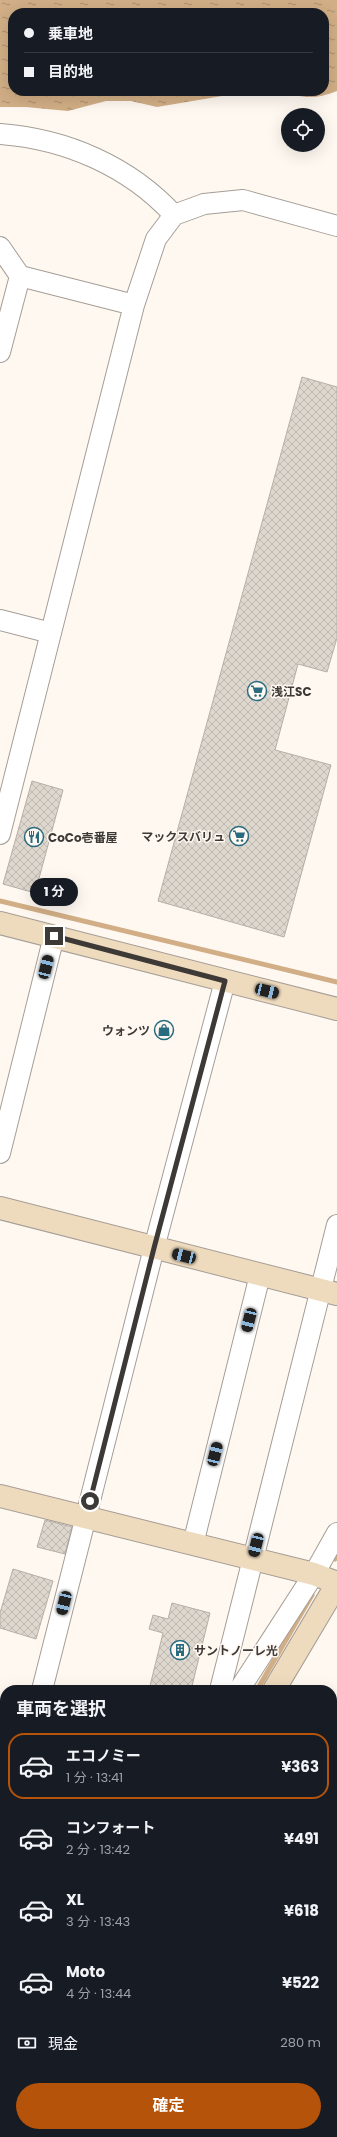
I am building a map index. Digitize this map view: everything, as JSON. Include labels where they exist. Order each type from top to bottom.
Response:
[{"type":"street","points":[[0,134],[21,136],[81,151],[110,164],[158,198],[174,215]]},
{"type":"street","points":[[0,834],[134,305],[156,239],[174,215],[204,204],[243,200],[337,226]]},
{"type":"street","points":[[0,247],[20,276],[134,305]]},
{"type":"street","points":[[0,352],[20,276]]},
{"type":"street","points":[[0,620],[51,633]]},
{"type":"street","points":[[0,923],[337,1009]]},
{"type":"street","points":[[0,1153],[54,936]]},
{"type":"street","points":[[43,1685],[154,1248],[225,981]]},
{"type":"street","points":[[0,1208],[329,1292]]},
{"type":"street","points":[[221,1685],[253,1560],[329,1292],[337,1225]]},
{"type":"street","points":[[193,1544],[260,1275]]},
{"type":"street","points":[[0,1496],[86,1516],[253,1560],[314,1574],[337,1583],[277,1685]]},
{"type":"street","points":[[242,1685],[314,1574],[337,1533]]},
{"type":"water","points":[[0,0],[337,0],[337,91],[329,94],[329,8],[8,8],[8,96],[222,96],[157,107],[131,101],[106,101],[68,111],[26,107],[0,107]]},
{"type":"water","points":[[300,96],[321,96],[314,97]]},
{"type":"building","points":[[302,377],[337,387],[337,638],[327,672],[298,664],[275,750],[331,765],[284,937],[158,901]]},
{"type":"building","points":[[32,781],[63,790],[35,893],[3,884]]},
{"type":"building","points":[[45,1520],[72,1527],[65,1554],[37,1547]]},
{"type":"building","points":[[13,1569],[53,1581],[36,1639],[0,1628],[0,1613]]},
{"type":"building","name":"サントノーレ光","points":[[172,1603],[210,1613],[192,1685],[150,1685],[163,1633],[149,1629],[153,1615],[168,1619]]},
{"type":"waterway","points":[[0,901],[337,982]]},
{"type":"waterway","points":[[260,1685],[312,1595]]},
{"type":"place","name":"浅江SC","points":[[257,691]]},
{"type":"place","name":"マックスバリュ","points":[[239,836]]},
{"type":"place","name":"CoCo壱番屋","points":[[34,837]]},
{"type":"place","name":"ウォンツ","points":[[164,1030]]},
{"type":"place","name":"サントノーレ光","points":[[180,1650]]},
{"type":"route","points":[[54,936],[225,981],[154,1248],[90,1501]]}]
